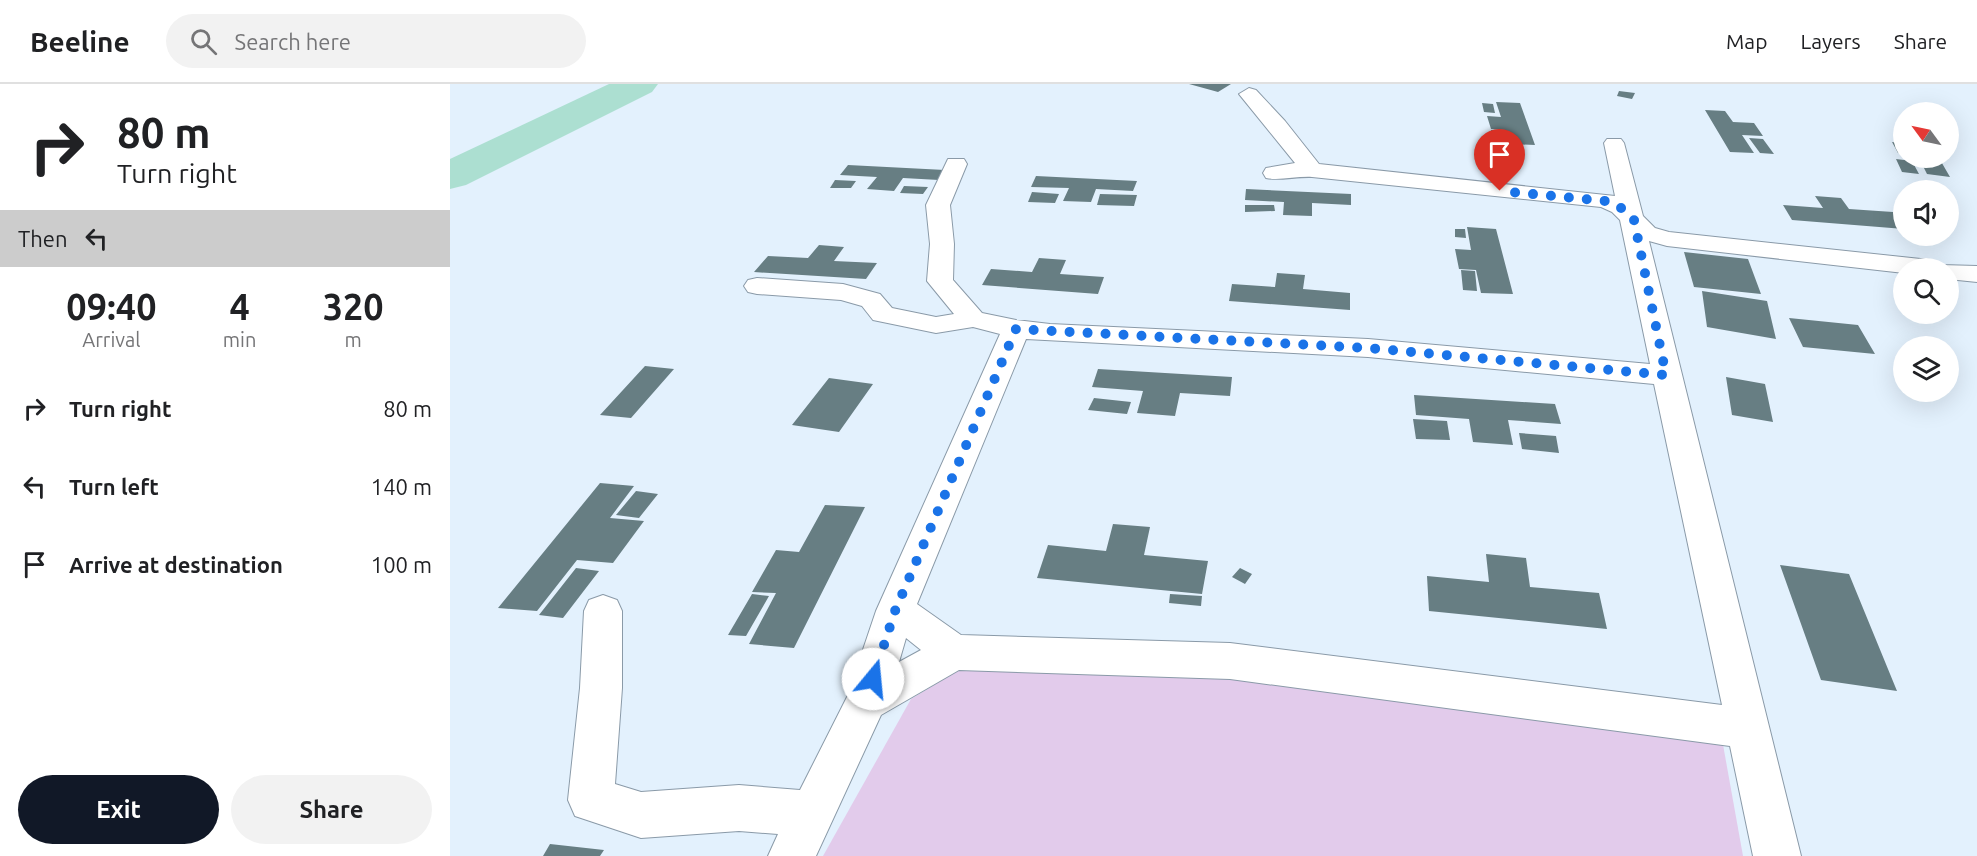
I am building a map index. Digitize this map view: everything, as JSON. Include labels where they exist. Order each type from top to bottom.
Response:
[{"type":"street","points":[[1249,94],[1278,124],[1312,170]]},
{"type":"street","points":[[1614,143],[1634,220],[1666,375],[1777,856]]},
{"type":"street","points":[[956,164],[938,205],[942,244],[940,281],[973,319]]},
{"type":"street","points":[[1274,172],[1290,169],[1312,170],[1606,201],[1620,207],[1646,233],[1667,239],[1893,264]]},
{"type":"street","points":[[1959,272],[1977,274]]},
{"type":"street","points":[[757,286],[843,292],[871,300],[883,314],[936,325],[973,319],[1016,329],[1368,348],[1666,375]]},
{"type":"street","points":[[792,856],[866,702],[895,611],[1016,329]]},
{"type":"street","points":[[603,610],[601,688],[591,800],[641,814],[739,808],[813,814]]},
{"type":"street","points":[[895,611],[914,619],[929,635],[954,652]]},
{"type":"street","points":[[866,702],[954,652],[1230,660],[1746,728]]},
{"type":"shaded area","points":[[962,668],[1219,676],[1722,739],[1743,856],[823,856],[911,699]]},
{"type":"building","points":[[1189,84],[1231,84],[1218,92]]},
{"type":"building","points":[[1619,91],[1635,93],[1632,99],[1617,96]]},
{"type":"building","points":[[1496,102],[1520,103],[1535,145],[1509,144],[1505,130],[1491,129],[1487,116],[1501,117]]},
{"type":"building","points":[[1482,103],[1493,104],[1495,113],[1484,112]]},
{"type":"building","points":[[1705,110],[1725,111],[1733,122],[1754,123],[1763,136],[1742,135],[1754,153],[1730,152]]},
{"type":"building","points":[[1491,130],[1501,131],[1501,141],[1492,140]]},
{"type":"building","points":[[1749,138],[1763,139],[1774,154],[1760,153]]},
{"type":"building","points":[[848,165],[945,170],[939,180],[903,178],[894,191],[867,189],[877,177],[840,175]]},
{"type":"building","points":[[1900,168],[1916,168],[1919,174],[1902,172]]},
{"type":"building","points":[[1924,168],[1945,168],[1950,177],[1927,174]]},
{"type":"building","points":[[1036,176],[1137,181],[1133,191],[1096,189],[1091,202],[1063,201],[1069,188],[1031,187]]},
{"type":"building","points":[[835,180],[856,181],[851,188],[830,188]]},
{"type":"building","points":[[904,186],[928,187],[923,194],[900,193]]},
{"type":"building","points":[[1246,189],[1351,194],[1351,205],[1312,203],[1312,216],[1283,215],[1284,202],[1245,200]]},
{"type":"building","points":[[1032,192],[1059,194],[1055,203],[1028,202]]},
{"type":"building","points":[[1100,194],[1137,195],[1134,206],[1097,205]]},
{"type":"building","points":[[1815,196],[1841,198],[1849,209],[1893,212],[1893,228],[1792,220],[1783,205],[1823,208]]},
{"type":"building","points":[[1245,205],[1274,205],[1275,211],[1245,212]]},
{"type":"building","points":[[1467,227],[1496,229],[1513,294],[1481,293],[1476,270],[1459,269],[1455,249],[1471,250]]},
{"type":"building","points":[[1455,229],[1465,229],[1466,238],[1455,237]]},
{"type":"building","points":[[819,245],[844,247],[834,261],[877,263],[866,279],[754,272],[768,256],[808,258]]},
{"type":"building","points":[[1684,252],[1748,259],[1761,294],[1694,287]]},
{"type":"building","points":[[1039,258],[1066,260],[1060,274],[1104,277],[1098,294],[982,285],[991,269],[1032,272]]},
{"type":"building","points":[[1461,270],[1475,271],[1477,291],[1463,290]]},
{"type":"building","points":[[1277,273],[1305,275],[1303,289],[1350,293],[1350,310],[1229,301],[1232,284],[1275,287]]},
{"type":"building","points":[[1702,291],[1767,301],[1776,339],[1707,327]]},
{"type":"building","points":[[1789,318],[1858,325],[1875,354],[1803,347]]},
{"type":"building","points":[[645,366],[674,369],[631,418],[600,415]]},
{"type":"building","points":[[1098,369],[1232,377],[1230,396],[1180,393],[1175,416],[1137,413],[1143,391],[1092,387]]},
{"type":"building","points":[[1726,377],[1765,384],[1773,422],[1732,415]]},
{"type":"building","points":[[829,378],[873,384],[839,432],[792,425]]},
{"type":"building","points":[[1414,395],[1555,404],[1561,424],[1508,420],[1513,445],[1473,442],[1469,419],[1416,415]]},
{"type":"building","points":[[1094,398],[1131,402],[1127,414],[1088,410]]},
{"type":"building","points":[[1413,419],[1447,421],[1450,440],[1416,439]]},
{"type":"building","points":[[1519,433],[1556,436],[1559,453],[1522,449]]},
{"type":"building","points":[[600,483],[634,486],[610,518],[644,521],[613,563],[577,560],[537,611],[498,608]]},
{"type":"building","points":[[636,491],[658,494],[639,518],[616,515]]},
{"type":"building","points":[[825,505],[865,507],[794,648],[749,644],[776,593],[752,592],[776,550],[799,552]]},
{"type":"building","points":[[1113,524],[1150,527],[1144,555],[1208,561],[1202,594],[1037,578],[1048,545],[1106,551]]},
{"type":"building","points":[[1486,554],[1526,558],[1530,587],[1599,593],[1607,629],[1429,611],[1427,576],[1489,582]]},
{"type":"building","points":[[1780,565],[1849,574],[1897,691],[1821,680]]},
{"type":"building","points":[[576,568],[599,571],[563,618],[539,615]]},
{"type":"building","points":[[1240,568],[1252,574],[1245,584],[1232,577]]},
{"type":"building","points":[[752,594],[769,596],[746,636],[728,635]]},
{"type":"building","points":[[1170,594],[1202,596],[1201,606],[1169,603]]},
{"type":"building","points":[[550,844],[604,850],[600,856],[543,856]]},
{"type":"waterway","points":[[450,176],[639,84]]},
{"type":"route","points":[[873,679],[895,611],[1016,329],[1050,333],[1368,348],[1666,375],[1634,220],[1620,207],[1606,201],[1500,191]]}]
